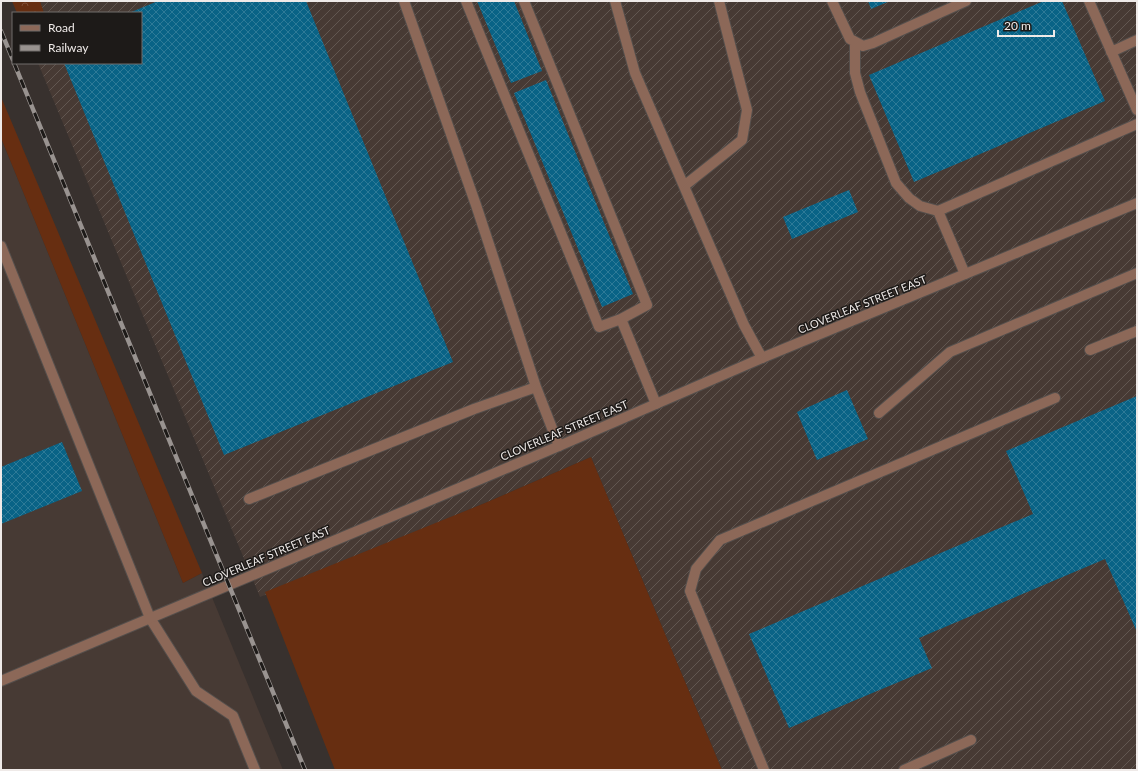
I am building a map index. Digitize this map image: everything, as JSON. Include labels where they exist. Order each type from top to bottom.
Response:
[{"type":"street","points":[[404,1],[476,205],[536,387],[560,446]]},
{"type":"street","points":[[466,1],[582,282],[598,327],[622,319],[647,305],[524,1]]},
{"type":"street","points":[[615,1],[634,73],[744,325],[762,358]]},
{"type":"street","points":[[684,186],[742,140],[747,110],[719,1]]},
{"type":"street","points":[[832,1],[850,39],[863,46],[873,44],[966,1]]},
{"type":"street","points":[[1089,1],[1137,110]]},
{"type":"street","points":[[1111,52],[1137,40]]},
{"type":"street","points":[[855,42],[855,73],[860,92],[896,183],[909,198],[920,206],[938,211],[1137,124]]},
{"type":"street","name":"CLOVERLEAF STREET EAST","points":[[1,681],[560,446],[762,358],[1137,203]]},
{"type":"street","points":[[938,211],[965,274]]},
{"type":"street","points":[[1,246],[150,618],[196,691],[233,716],[255,770]]},
{"type":"street","points":[[879,413],[950,352],[1137,273]]},
{"type":"street","points":[[622,319],[656,404]]},
{"type":"street","points":[[1090,350],[1137,331]]},
{"type":"street","points":[[249,499],[474,409],[536,387]]},
{"type":"street","points":[[764,770],[690,591],[696,569],[720,540],[1055,398]]},
{"type":"street","points":[[904,770],[971,740]]},
{"type":"shaded area","points":[[40,1],[1137,1],[1137,770],[722,770],[591,457],[260,597],[38,64],[142,64],[142,12],[44,12]]},
{"type":"shaded area","points":[[1,138],[183,583],[202,573],[283,770],[1,770]]},
{"type":"green space","points":[[12,1],[40,1],[44,12],[17,12]]},
{"type":"green space","points":[[1,97],[202,573],[183,583],[1,138]]},
{"type":"green space","points":[[591,457],[722,770],[335,770],[265,592],[485,503]]},
{"type":"building","points":[[158,1],[306,1],[453,362],[224,455],[64,64],[142,64],[142,12],[131,12]]},
{"type":"building","points":[[477,1],[514,1],[542,71],[511,83]]},
{"type":"building","points":[[868,1],[890,1],[871,9]]},
{"type":"building","points":[[1044,1],[1062,1],[1105,101],[914,182],[869,75]]},
{"type":"building","points":[[546,80],[633,294],[602,307],[514,93]]},
{"type":"building","points":[[849,190],[858,212],[792,239],[783,217]]},
{"type":"building","points":[[847,390],[868,439],[817,460],[797,412]]},
{"type":"building","points":[[1137,396],[1137,632],[1105,559],[919,638],[932,668],[789,728],[749,634],[1033,514],[1006,451]]},
{"type":"building","points":[[62,442],[82,491],[1,524],[1,467]]},
{"type":"railway","points":[[1,31],[12,58]]},
{"type":"railway","points":[[14,64],[305,770]]}]
